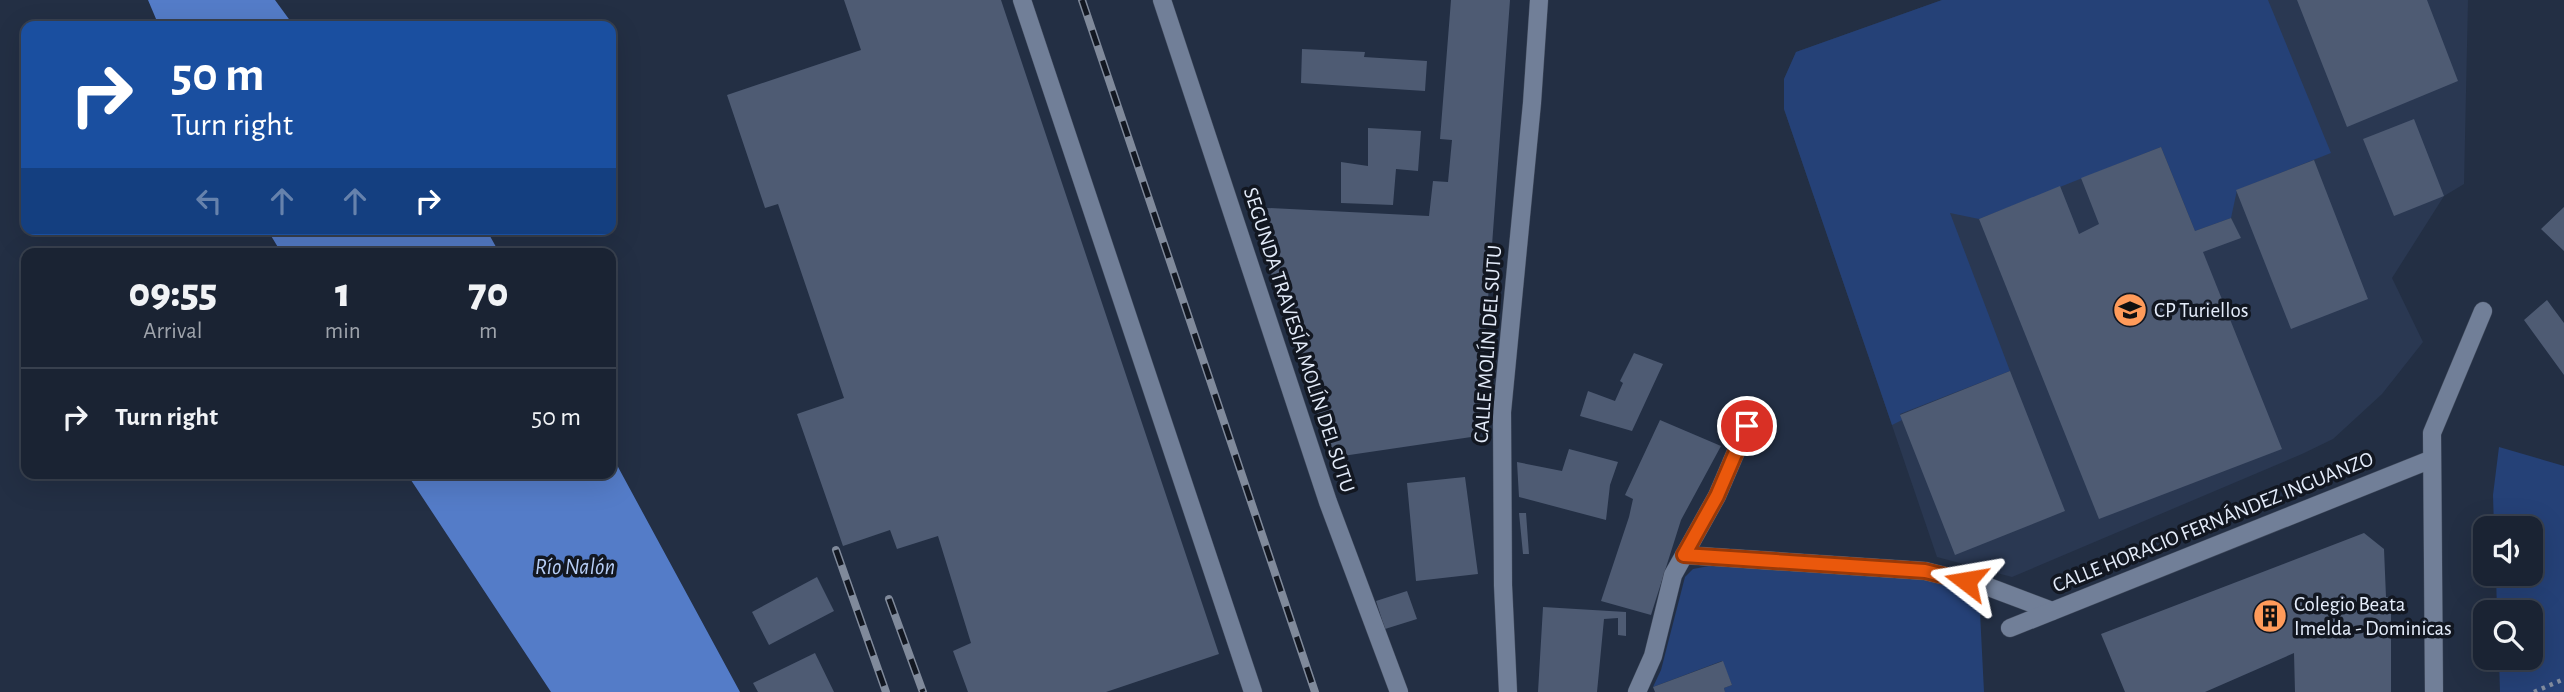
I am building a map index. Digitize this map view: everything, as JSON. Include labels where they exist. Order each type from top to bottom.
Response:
[{"type":"street","points":[[1022,0],[1253,692]]},
{"type":"street","name":"SEGUNDA TRAVESÍA MOLÍN DEL SUTU","points":[[1162,0],[1328,502],[1399,692]]},
{"type":"street","name":"CALLE MOLÍN DEL SUTU","points":[[1508,692],[1502,412],[1532,103],[1539,0]]},
{"type":"street","points":[[2434,692],[2432,433],[2483,311]]},
{"type":"street","points":[[1637,692],[1653,656],[1673,575],[1717,496],[1747,426]]},
{"type":"street","name":"CALLE HORACIO FERNÁNDEZ INGUANZO","points":[[2010,628],[2432,459]]},
{"type":"street","points":[[1684,555],[1925,571],[1986,586],[2052,611]]},
{"type":"path","points":[[2534,692],[2564,679]]},
{"type":"shaded area","name":"CP Turiellos","points":[[1942,0],[2468,0],[2464,184],[2444,196],[2392,278],[2423,342],[2382,394],[2333,439],[2012,577],[1937,557],[1784,109],[1784,79],[1796,52]]},
{"type":"shaded area","points":[[1942,0],[2268,0],[2331,153],[2237,190],[2231,218],[2195,231],[2161,147],[1979,219],[1950,213],[2010,371],[1900,414],[1902,420],[1892,425],[1784,109],[1784,79],[1796,52]]},
{"type":"shaded area","points":[[2499,447],[2564,466],[2564,692],[2500,692],[2499,670],[2543,670],[2543,600],[2497,600],[2496,586],[2543,586],[2543,516],[2494,516],[2493,495]]},
{"type":"shaded area","points":[[1709,566],[1879,574],[1979,592],[1984,692],[1725,692],[1724,688],[1732,685],[1722,661],[1653,687],[1661,670],[1685,577],[1693,569]]},
{"type":"water","points":[[148,0],[275,0],[290,21],[157,21]]},
{"type":"water","points":[[271,235],[489,235],[497,248],[278,248]]},
{"type":"water","name":"Río Nalón","points":[[616,463],[740,692],[551,692],[410,479],[616,479]]},
{"type":"building","points":[[844,0],[1001,0],[1219,654],[1106,692],[968,692],[953,651],[971,643],[938,536],[897,549],[890,530],[843,546],[797,414],[844,398],[778,204],[765,208],[727,95],[861,50]]},
{"type":"building","points":[[1451,0],[1510,0],[1478,436],[1329,458],[1312,392],[1248,207],[1429,216],[1433,181],[1448,182],[1452,140],[1440,139]]},
{"type":"building","points":[[2297,0],[2427,0],[2458,81],[2347,127]]},
{"type":"building","points":[[1302,49],[1365,52],[1364,57],[1427,61],[1425,91],[1301,83]]},
{"type":"building","points":[[2414,119],[2444,196],[2394,216],[2363,139]]},
{"type":"building","points":[[1368,128],[1421,131],[1418,171],[1396,169],[1393,205],[1341,203],[1341,162],[1368,166]]},
{"type":"building","points":[[2161,147],[2195,231],[2231,218],[2241,238],[2203,252],[2282,449],[2099,519],[1979,219],[2060,186],[2079,234],[2099,224],[2081,178]]},
{"type":"building","points":[[2314,160],[2368,299],[2291,329],[2236,190]]},
{"type":"building","points":[[2564,207],[2564,251],[2541,229]]},
{"type":"building","points":[[2547,300],[2564,323],[2564,375],[2524,320]]},
{"type":"building","points":[[1634,353],[1663,364],[1632,431],[1580,416],[1588,391],[1615,401],[1623,383],[1620,381]]},
{"type":"building","points":[[2010,371],[2065,511],[1955,555],[1900,415]]},
{"type":"building","points":[[1660,420],[1721,446],[1681,520],[1651,615],[1601,601],[1629,517],[1633,499],[1625,495]]},
{"type":"building","points":[[1569,449],[1618,462],[1610,485],[1606,520],[1519,497],[1517,462],[1562,471]]},
{"type":"building","points":[[1465,477],[1478,574],[1416,581],[1407,483]]},
{"type":"building","points":[[1519,513],[1526,513],[1529,554],[1523,554]]},
{"type":"building","name":"Colegio Beata Imelda - Dominicas","points":[[2364,533],[2384,549],[2386,597],[2391,598],[2391,692],[2295,692],[2294,653],[2205,692],[2125,692],[2101,634]]},
{"type":"building","points":[[817,577],[834,611],[769,645],[752,612]]},
{"type":"building","points":[[1407,591],[1417,619],[1385,629],[1376,601]]},
{"type":"building","points":[[1543,607],[1626,612],[1626,636],[1618,635],[1618,618],[1604,619],[1597,692],[1538,692]]},
{"type":"building","points":[[815,653],[834,692],[758,692],[753,683]]},
{"type":"building","points":[[1723,661],[1732,685],[1724,688],[1725,692],[1655,692],[1653,687]]},
{"type":"railway","points":[[1082,0],[1315,692]]},
{"type":"railway","points":[[836,550],[886,692]]},
{"type":"railway","points":[[889,599],[923,692]]},
{"type":"place","name":"CP Turiellos","points":[[2130,310]]},
{"type":"place","name":"Colegio Beata Imelda - Dominicas","points":[[2270,616]]},
{"type":"route","points":[[1747,426],[1717,496],[1684,555],[1925,571],[1966,581]]}]
